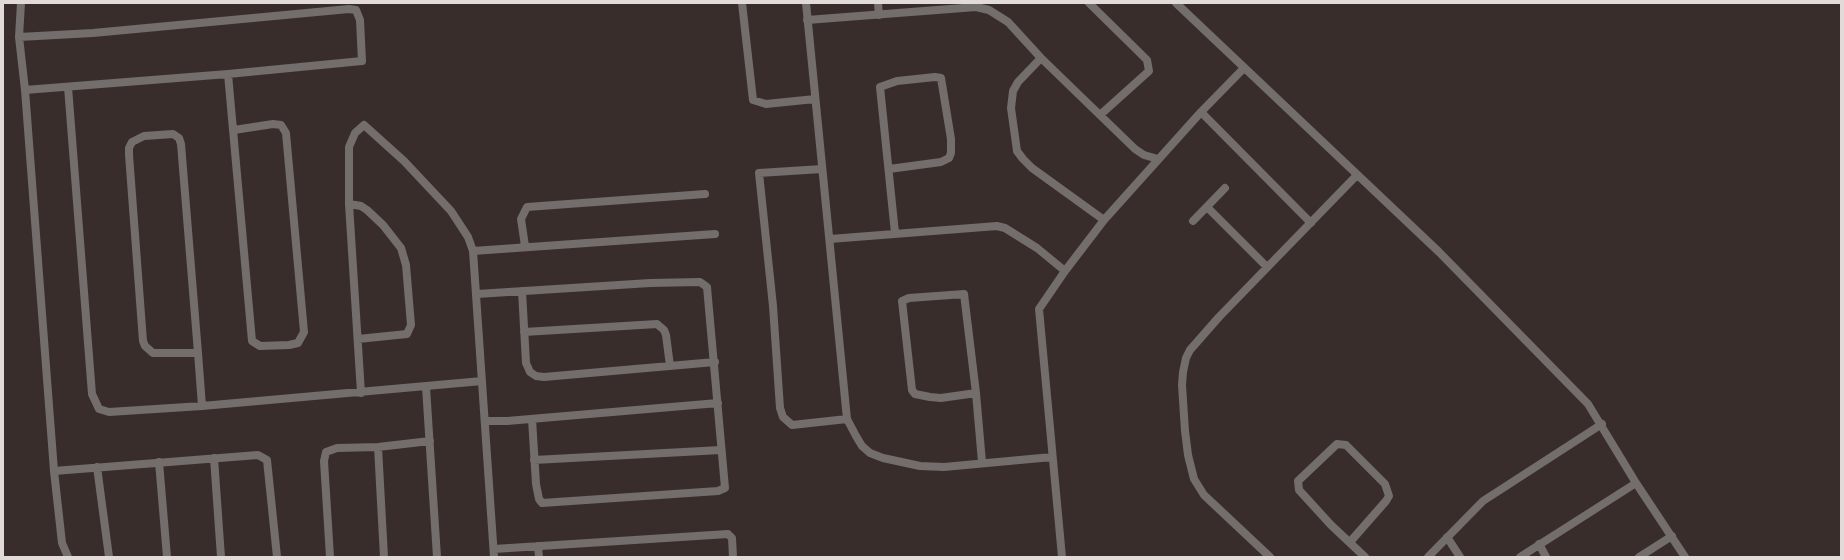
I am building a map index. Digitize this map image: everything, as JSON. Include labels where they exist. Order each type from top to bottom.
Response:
[{"type":"street","points":[[21,3],[19,37],[25,90],[54,471],[62,542],[68,557]]},
{"type":"street","points":[[742,3],[754,100],[766,104],[815,99]]},
{"type":"street","points":[[806,3],[847,419],[862,446],[870,453],[883,458],[920,466],[938,466],[1052,457]]},
{"type":"street","points":[[878,3],[879,16]]},
{"type":"street","points":[[1088,3],[1147,60],[1149,71],[1100,115]]},
{"type":"street","points":[[1176,3],[1439,252],[1538,351],[1588,404],[1602,424],[1636,483],[1685,557]]},
{"type":"street","points":[[807,20],[879,16],[976,7],[989,10],[1008,22],[1041,58],[1135,149],[1144,155],[1158,159]]},
{"type":"street","points":[[19,37],[93,33],[349,9],[356,10],[360,20],[362,61],[228,74],[25,90]]},
{"type":"street","points":[[1041,58],[1018,82],[1013,91],[1011,108],[1017,151],[1032,168],[1104,220]]},
{"type":"street","points":[[1062,557],[1039,309],[1064,271],[1104,220],[1201,112],[1244,68]]},
{"type":"street","points":[[228,74],[252,341],[260,346],[289,345],[298,343],[304,332],[286,133],[281,125],[273,124],[234,130]]},
{"type":"street","points":[[889,169],[941,162],[948,158],[951,153],[951,139],[941,78],[935,77],[897,81],[880,87],[895,233]]},
{"type":"street","points":[[68,87],[93,399],[99,409],[110,412],[202,406],[482,381]]},
{"type":"street","points":[[1201,112],[1311,223]]},
{"type":"street","points":[[361,393],[349,204],[349,147],[355,133],[364,125],[404,161],[451,211],[468,237],[473,251],[494,553],[538,546],[728,534],[732,538],[733,557]]},
{"type":"street","points":[[198,353],[153,354],[145,346],[143,341],[129,148],[132,142],[144,136],[163,133],[173,134],[179,138],[181,144],[198,353],[202,406]]},
{"type":"street","points":[[822,169],[759,173],[773,306],[780,408],[783,417],[792,425],[847,419]]},
{"type":"street","points":[[1270,557],[1204,495],[1194,479],[1188,455],[1185,431],[1182,385],[1186,358],[1190,350],[1267,267],[1357,175]]},
{"type":"street","points":[[1193,221],[1225,188]]},
{"type":"street","points":[[525,246],[521,219],[527,207],[705,194]]},
{"type":"street","points":[[349,204],[361,206],[367,210],[383,225],[401,248],[406,265],[411,325],[406,334],[358,339]]},
{"type":"street","points":[[1207,207],[1267,267]]},
{"type":"street","points":[[830,239],[997,226],[1005,228],[1027,242],[1064,271]]},
{"type":"street","points":[[473,251],[525,246],[715,234]]},
{"type":"street","points":[[477,294],[650,283],[700,282],[707,287],[715,362],[721,450],[726,486],[721,490],[544,504],[540,502],[538,497],[532,419]]},
{"type":"street","points":[[522,291],[527,368],[530,372],[539,377],[715,362]]},
{"type":"street","points":[[976,393],[941,398],[915,394],[912,390],[902,301],[909,298],[964,294],[976,393],[982,462]]},
{"type":"street","points":[[524,332],[657,324],[662,327],[666,335],[670,366]]},
{"type":"street","points":[[426,387],[437,557]]},
{"type":"street","points":[[485,421],[507,421],[718,403]]},
{"type":"street","points":[[1428,557],[1483,500],[1602,424]]},
{"type":"street","points":[[330,557],[324,461],[326,452],[337,448],[378,447],[430,441]]},
{"type":"street","points":[[1350,542],[1386,501],[1388,496],[1385,484],[1346,445],[1337,444],[1298,481],[1298,490],[1350,542],[1365,557]]},
{"type":"street","points":[[378,447],[384,557]]},
{"type":"street","points":[[534,460],[721,450]]},
{"type":"street","points":[[54,471],[258,455],[267,460],[277,557]]},
{"type":"street","points":[[214,458],[221,557]]},
{"type":"street","points":[[159,462],[167,557]]},
{"type":"street","points":[[98,467],[109,557]]},
{"type":"street","points":[[1520,557],[1636,483]]},
{"type":"street","points":[[1639,557],[1672,536]]},
{"type":"street","points":[[1447,537],[1460,557]]},
{"type":"street","points":[[1539,544],[1546,557]]},
{"type":"street","points":[[538,546],[539,557]]}]
